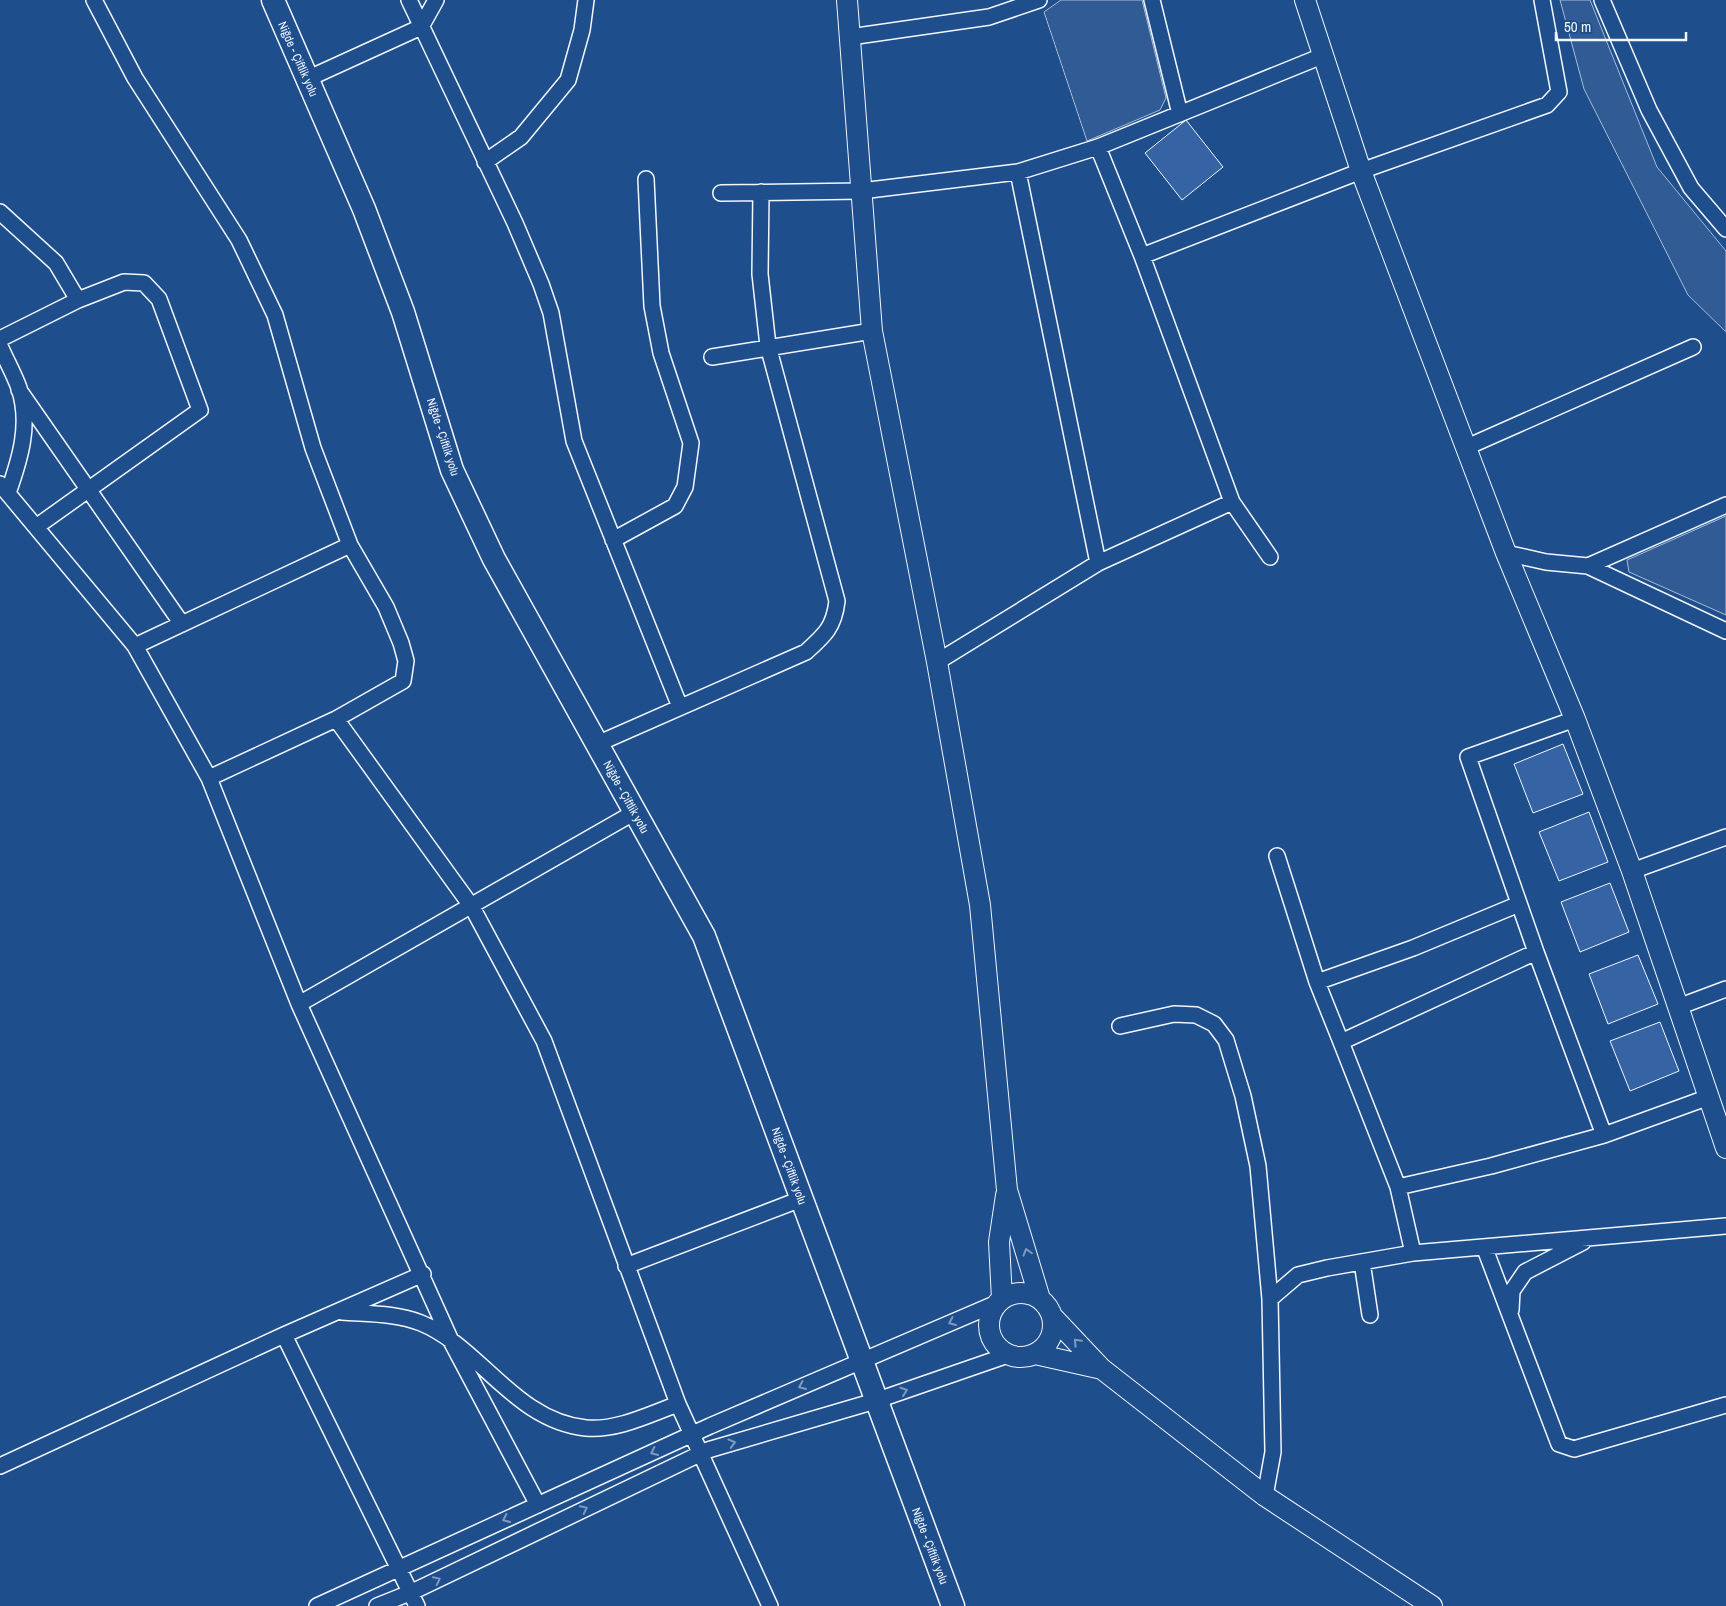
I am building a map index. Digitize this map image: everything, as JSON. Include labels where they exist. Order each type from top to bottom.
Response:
[{"type":"main road","name":"Niğde - Çiftlik yolu","points":[[272,0],[364,208],[403,312],[452,470],[494,559],[704,936],[875,1401],[953,1606]]},
{"type":"street","points":[[94,0],[135,78],[239,240],[275,315],[312,448],[350,544],[386,608],[401,643],[406,661],[403,681],[336,719],[209,778]]},
{"type":"street","points":[[409,0],[514,223],[551,313],[574,441],[680,707]]},
{"type":"street","points":[[307,79],[421,27],[436,0]]},
{"type":"street","points":[[484,162],[521,137],[568,80],[582,30],[586,0]]},
{"type":"street","points":[[847,0],[872,330],[937,662],[980,906],[1007,1190],[1040,1298]]},
{"type":"street","points":[[850,37],[988,18],[1039,0]]},
{"type":"street","points":[[1152,0],[1180,114]]},
{"type":"street","points":[[1305,0],[1361,171],[1506,553],[1575,719],[1632,871],[1726,1148]]},
{"type":"street","points":[[1142,256],[1361,171],[1547,105],[1559,92],[1542,0]]},
{"type":"street","points":[[1602,0],[1649,110],[1692,188],[1726,229]]},
{"type":"street","points":[[721,193],[861,191],[1018,172],[1098,147],[1322,56]]},
{"type":"street","points":[[1098,147],[1142,256],[1232,502],[1270,557]]},
{"type":"street","points":[[1018,172],[1098,563]]},
{"type":"street","points":[[613,540],[675,506],[685,487],[691,443],[661,352],[652,306],[646,179]]},
{"type":"street","points":[[597,744],[806,652],[823,637],[835,619],[837,601],[768,346],[760,274],[761,192]]},
{"type":"street","points":[[0,212],[56,263],[78,300]]},
{"type":"street","points":[[0,340],[78,300],[124,282],[144,283],[159,299],[200,410],[36,527]]},
{"type":"street","points":[[712,357],[768,346],[872,330]]},
{"type":"street","points":[[0,346],[19,390],[182,624]]},
{"type":"street","points":[[1467,447],[1693,347]]},
{"type":"street","points":[[19,390],[25,422],[21,456],[4,489],[135,646],[209,778],[299,1004],[423,1274],[452,1342],[538,1505]]},
{"type":"street","points":[[937,662],[1098,563],[1232,502]]},
{"type":"street","points":[[1588,566],[1726,505]]},
{"type":"street","points":[[135,646],[350,544]]},
{"type":"street","points":[[1506,553],[1546,562],[1588,566],[1726,631]]},
{"type":"street","points":[[336,719],[472,906],[544,1041],[678,1404],[702,1453],[770,1606]]},
{"type":"street","points":[[1575,719],[1468,758],[1536,952],[1604,1135]]},
{"type":"street","points":[[299,1004],[635,812]]},
{"type":"street","points":[[1632,871],[1726,837]]},
{"type":"street","points":[[1277,856],[1316,982],[1398,1188],[1413,1254]]},
{"type":"street","points":[[1316,982],[1413,948],[1519,904]]},
{"type":"street","points":[[1341,1042],[1536,952]]},
{"type":"street","points":[[1678,1007],[1726,989]]},
{"type":"street","points":[[1120,1026],[1174,1014],[1196,1015],[1214,1024],[1226,1040],[1243,1096],[1258,1166],[1270,1300],[1274,1452],[1265,1496]]},
{"type":"street","points":[[1398,1188],[1491,1166],[1604,1135],[1709,1097]]},
{"type":"street","points":[[1007,1190],[999,1242],[999,1301],[988,1322],[989,1332],[999,1349],[1008,1355],[1018,1357],[1035,1354],[1102,1369]]},
{"type":"street","points":[[626,1266],[801,1199]]},
{"type":"street","points":[[1270,1300],[1281,1287],[1298,1275],[1362,1262],[1413,1254],[1726,1226]]},
{"type":"street","points":[[1511,1317],[1512,1291],[1525,1272],[1589,1239]]},
{"type":"street","points":[[1485,1248],[1559,1444],[1574,1449],[1726,1405]]},
{"type":"street","points":[[1362,1262],[1370,1315]]},
{"type":"street","points":[[0,1466],[284,1335],[423,1274]]},
{"type":"street","points":[[317,1606],[692,1434],[1016,1292],[1027,1293],[1040,1298],[1046,1304],[1052,1316],[1102,1369],[1265,1496],[1432,1606]]},
{"type":"street","points":[[338,1312],[404,1318],[422,1324],[452,1342],[502,1388],[552,1420],[586,1428],[608,1428],[678,1404]]},
{"type":"street","points":[[1035,1354],[1047,1344],[1052,1335],[1052,1316]]},
{"type":"street","points":[[284,1335],[415,1599]]},
{"type":"street","points":[[377,1606],[415,1599],[702,1453],[875,1401],[1008,1355]]},
{"type":"shaded area","points":[[1061,0],[1142,0],[1166,98],[1160,110],[1087,141],[1044,12]]},
{"type":"shaded area","points":[[1560,0],[1590,0],[1657,167],[1726,251],[1726,332],[1688,295],[1584,89]]},
{"type":"shaded area","points":[[1726,516],[1726,615],[1629,572],[1627,560]]},
{"type":"building","points":[[1186,120],[1223,167],[1182,200],[1145,153]]},
{"type":"building","points":[[1563,744],[1583,794],[1533,813],[1514,764]]},
{"type":"building","points":[[1589,812],[1608,862],[1559,881],[1539,832]]},
{"type":"building","points":[[1610,883],[1629,932],[1580,952],[1561,902]]},
{"type":"building","points":[[1638,955],[1658,1004],[1608,1024],[1589,974]]},
{"type":"building","points":[[1660,1022],[1679,1071],[1630,1091],[1610,1041]]}]
